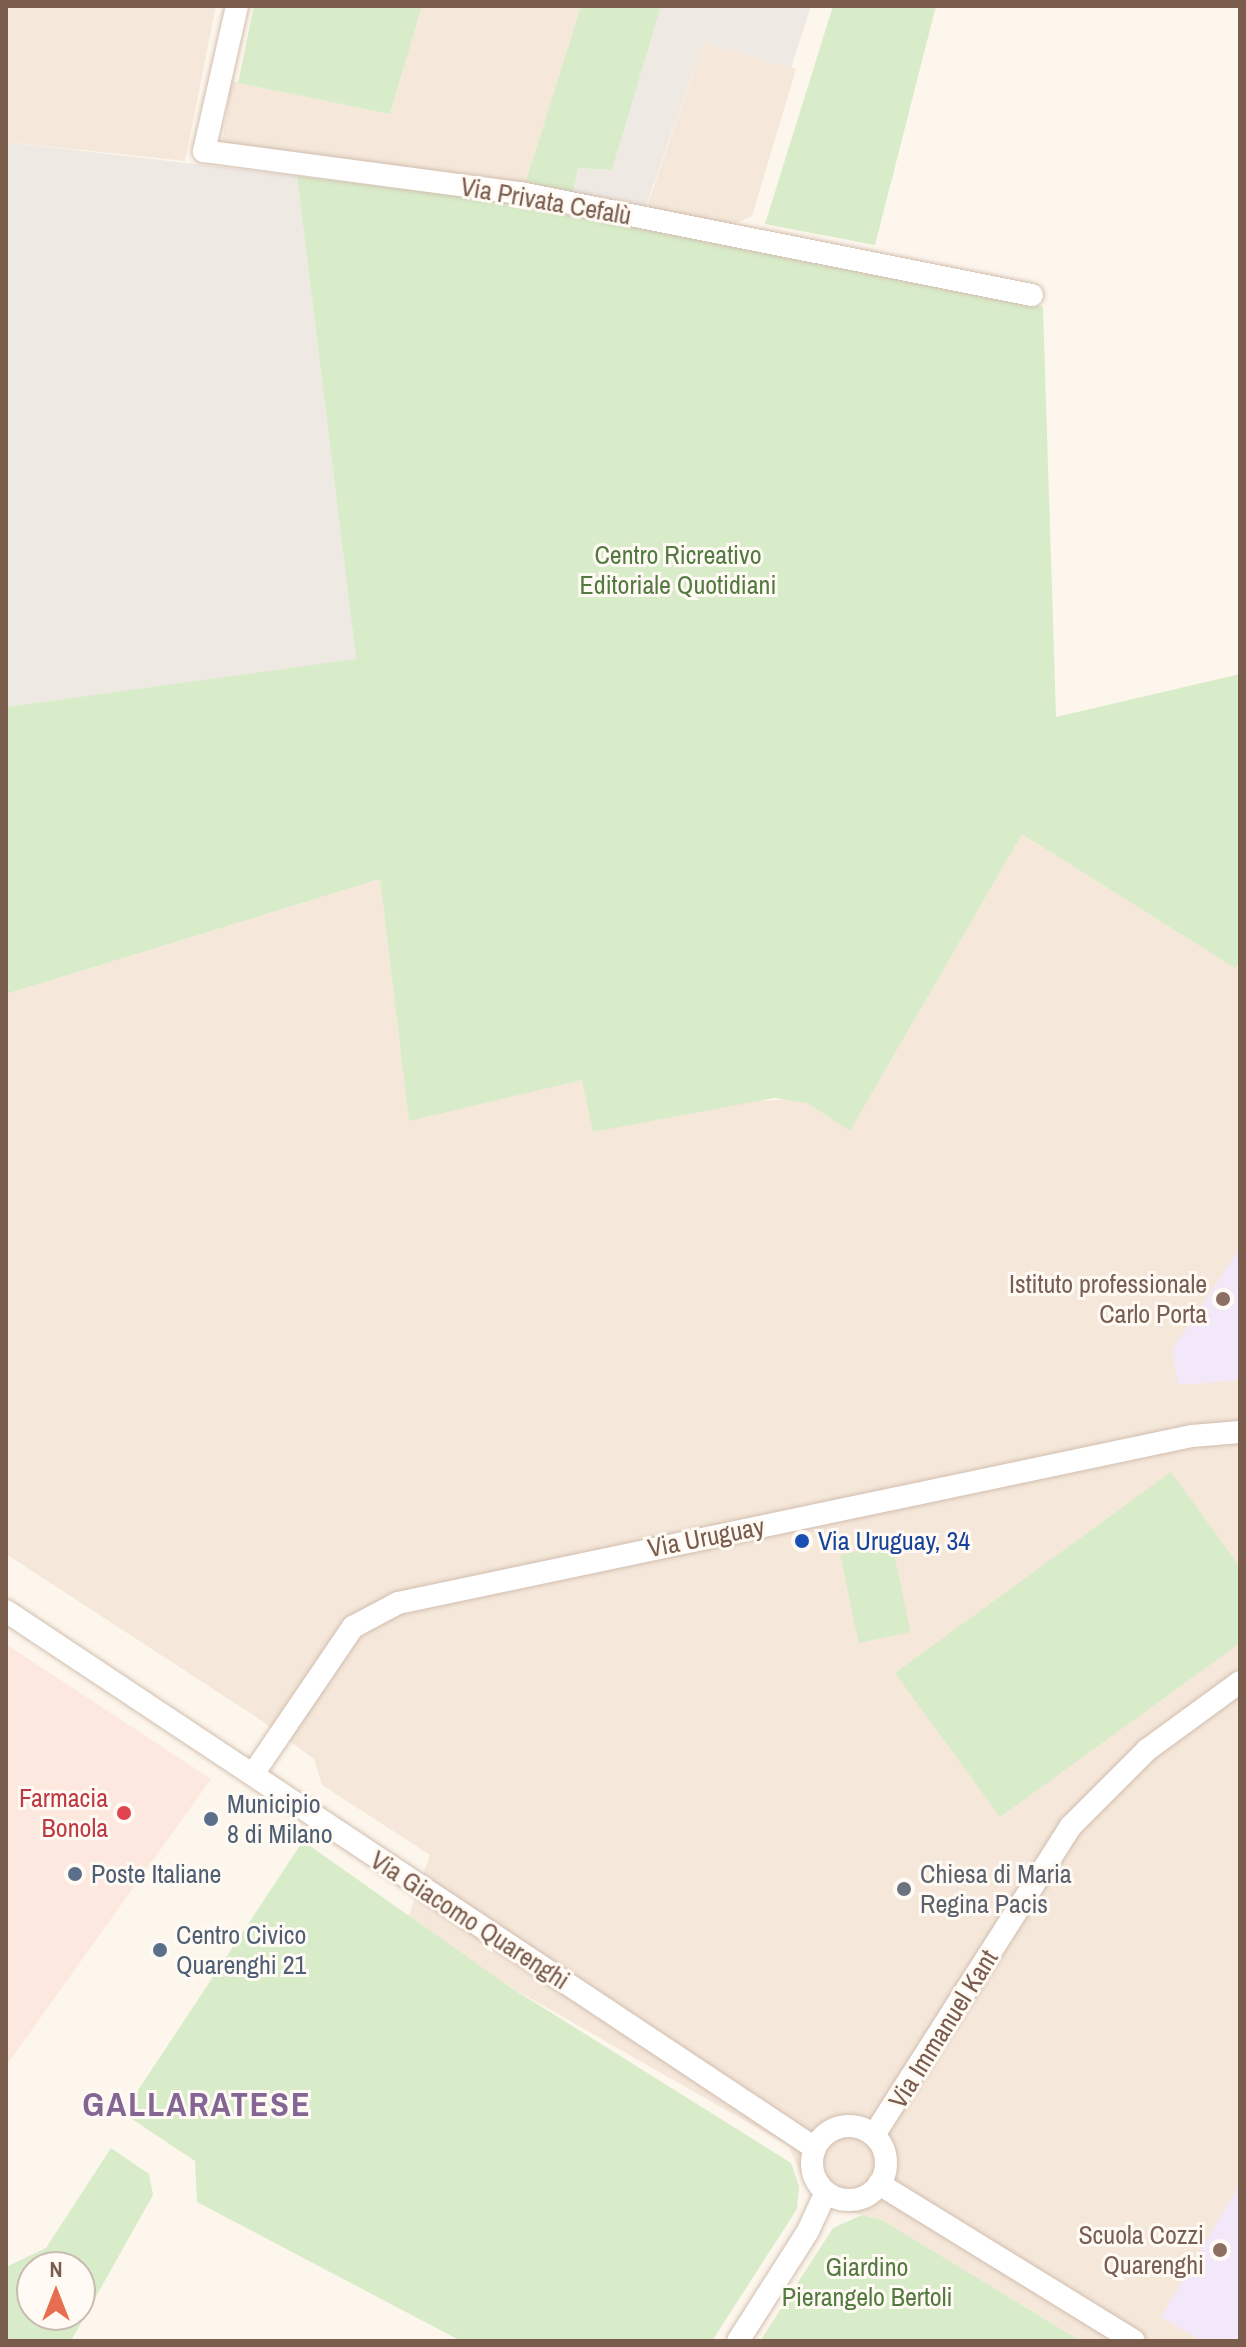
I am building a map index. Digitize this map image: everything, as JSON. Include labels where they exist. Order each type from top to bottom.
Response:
[{"type":"street","name":"Via Privata Cefalù","points":[[237,6],[204,151],[520,193],[1032,295]]},
{"type":"street","name":"Via Uruguay","points":[[253,1774],[353,1627],[398,1603],[1192,1436],[1240,1432]]},
{"type":"street","name":"Via Giacomo Quarenghi","points":[[6,1611],[815,2148]]},
{"type":"street","name":"Via Immanuel Kant","points":[[874,2135],[1071,1826],[1147,1750],[1240,1682]]},
{"type":"street","points":[[841,2126],[874,2135],[885,2153],[879,2184],[860,2198],[826,2192],[813,2172],[815,2148],[841,2126]]},
{"type":"street","points":[[879,2184],[1134,2341]]},
{"type":"street","points":[[738,2341],[808,2231],[826,2192]]},
{"type":"shaded area","points":[[6,6],[216,6],[185,161],[6,142]]},
{"type":"shaded area","points":[[422,6],[581,6],[525,184],[222,145],[231,81],[390,114]]},
{"type":"shaded area","points":[[661,6],[811,6],[791,68],[703,42],[645,209],[573,193],[578,168],[612,170]]},
{"type":"shaded area","points":[[703,42],[796,69],[752,216],[727,227],[646,209]]},
{"type":"shaded area","points":[[6,142],[297,176],[356,660],[6,707]]},
{"type":"shaded area","points":[[1022,834],[1234,967],[1240,960],[1240,2341],[1081,2341],[882,2220],[834,2208],[802,2177],[789,2146],[507,1985],[408,1918],[430,1855],[322,1785],[314,1759],[256,1717],[6,1554],[6,994],[380,879],[409,1120],[582,1080],[756,1101],[792,1099],[807,1103],[850,1131]]},
{"type":"shaded area","name":"Istituto professionale Carlo Porta","points":[[1240,1248],[1240,1380],[1178,1385],[1172,1350]]},
{"type":"shaded area","points":[[6,1644],[211,1779],[6,2066]]},
{"type":"shaded area","name":"Scuola Cozzi Quarenghi","points":[[1240,2184],[1240,2341],[1202,2341],[1161,2317]]},
{"type":"green space","points":[[254,6],[422,6],[390,114],[238,83]]},
{"type":"green space","points":[[581,6],[661,6],[612,170],[578,168],[573,193],[525,184]]},
{"type":"green space","points":[[833,6],[936,6],[875,245],[765,224]]},
{"type":"green space","name":"Centro Ricreativo Editoriale Quotidiani","points":[[297,176],[516,203],[1043,307],[1056,717],[1240,674],[1240,960],[1235,968],[1022,834],[850,1131],[807,1103],[774,1098],[593,1132],[582,1080],[409,1121],[380,879],[6,994],[6,707],[356,659]]},
{"type":"green space","points":[[1171,1472],[1240,1567],[1240,1643],[1000,1817],[895,1673]]},
{"type":"green space","points":[[892,1544],[911,1632],[859,1643],[840,1555]]},
{"type":"green space","points":[[303,1841],[507,1985],[791,2163],[799,2186],[797,2209],[712,2341],[461,2341],[197,2202],[195,2161],[123,2113]]},
{"type":"green space","points":[[111,2148],[149,2174],[153,2195],[96,2296],[96,2251],[40,2251],[46,2248]]},
{"type":"green space","name":"Giardino Pierangelo Bertoli","points":[[862,2215],[882,2220],[1081,2341],[760,2341],[833,2228]]},
{"type":"green space","points":[[16,2262],[16,2331],[77,2331],[71,2341],[6,2341],[6,2267]]},
{"type":"place","name":"Istituto professionale Carlo Porta","points":[[1223,1299]]},
{"type":"place","name":"Via Uruguay, 34","points":[[802,1541]]},
{"type":"place","name":"Farmacia Bonola","points":[[124,1813]]},
{"type":"place","name":"Municipio 8 di Milano","points":[[211,1819]]},
{"type":"place","name":"Poste Italiane","points":[[75,1874]]},
{"type":"place","name":"Chiesa di Maria Regina Pacis","points":[[904,1889]]},
{"type":"place","name":"Centro Civico Quarenghi 21","points":[[160,1950]]},
{"type":"place","name":"Scuola Cozzi Quarenghi","points":[[1220,2250]]},
{"type":"district","name":"GALLARATESE","points":[[197,2105]]}]
